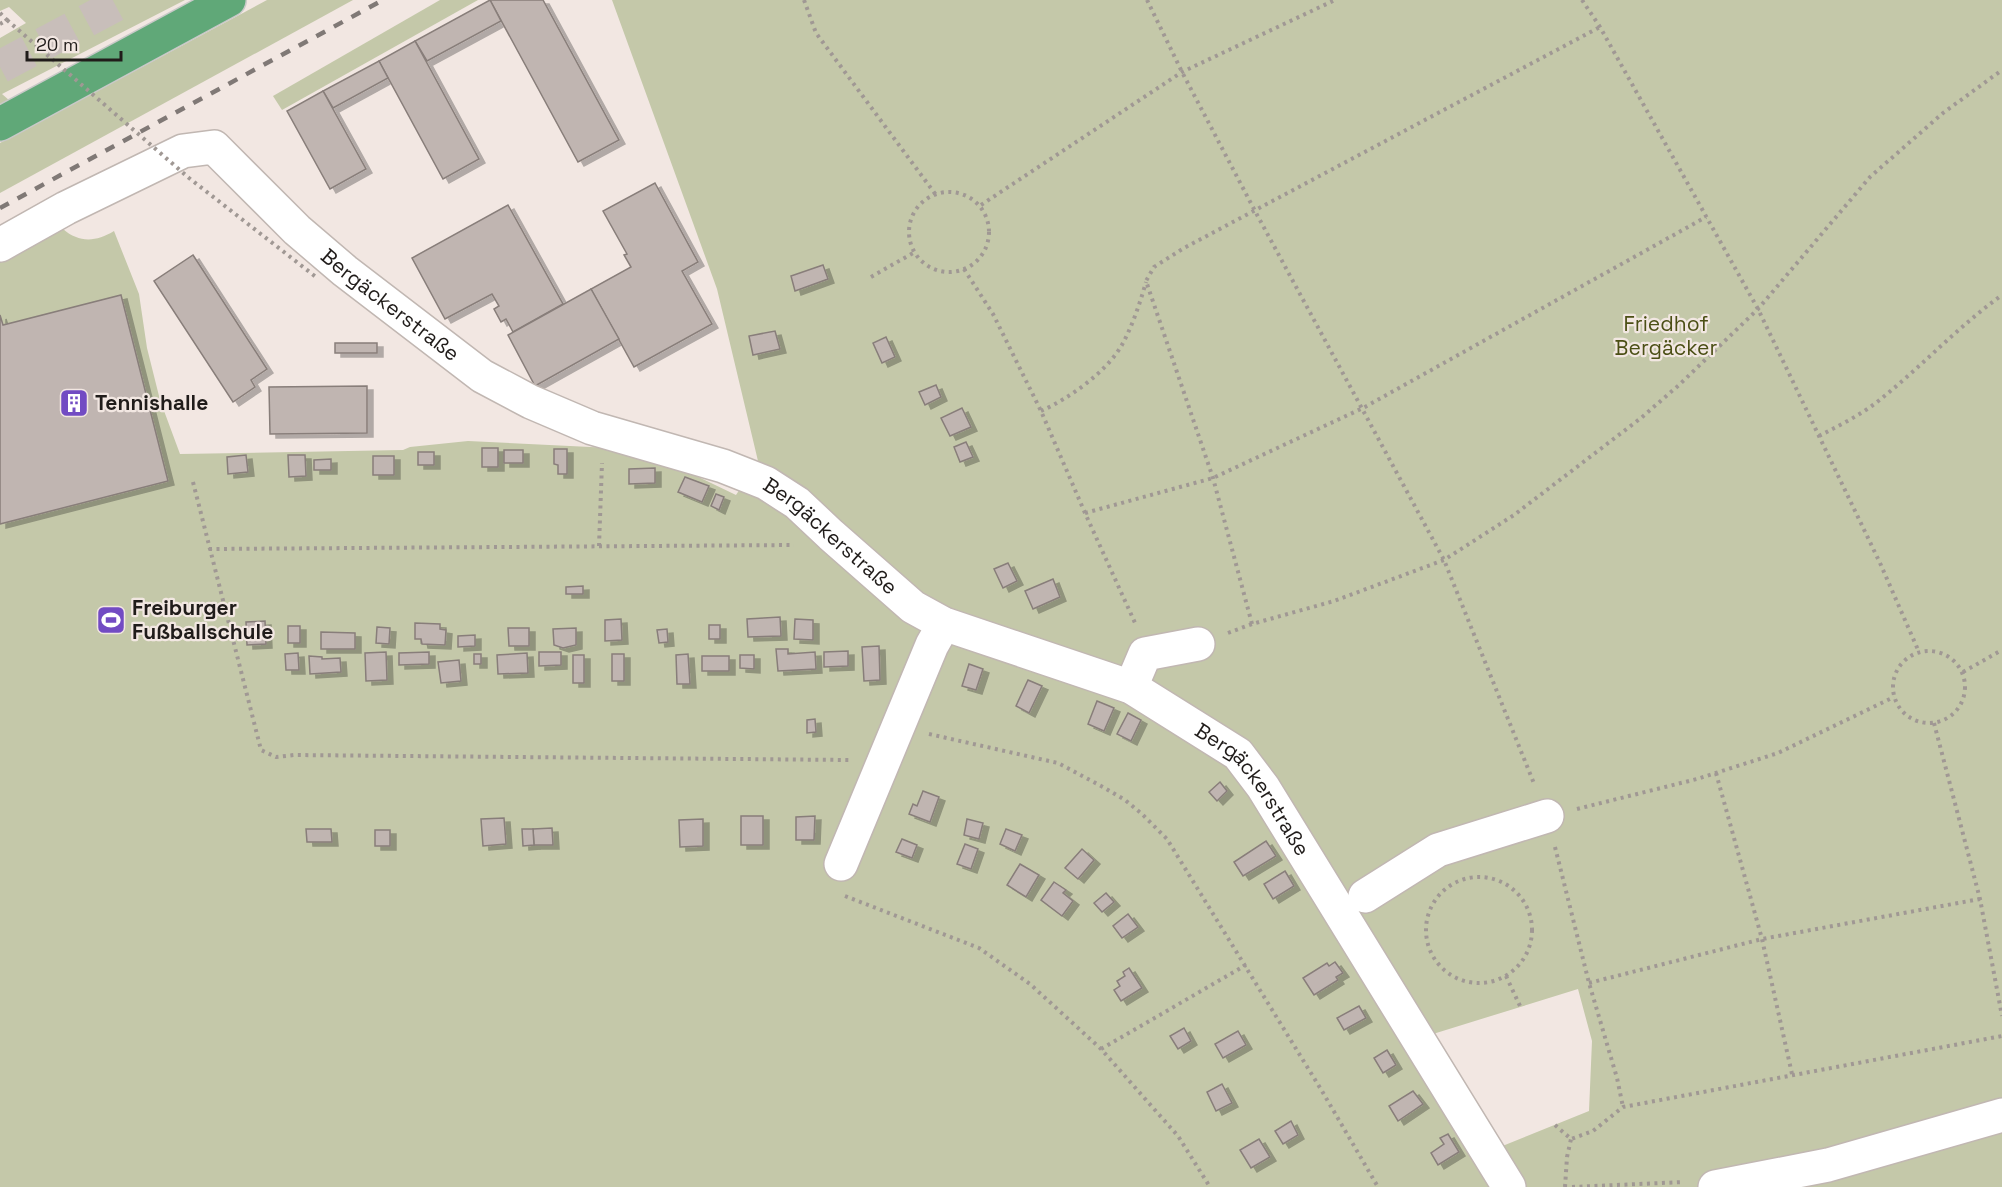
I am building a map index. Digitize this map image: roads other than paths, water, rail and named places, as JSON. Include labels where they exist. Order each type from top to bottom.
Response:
[{"type":"highway","points":[[0,124],[229,0]]},
{"type":"street","name":"Bergäckerstraße","points":[[0,245],[66,208],[183,151],[214,147],[304,236],[345,271],[482,376],[531,402],[592,428],[723,466],[766,483],[797,502],[913,607],[944,624],[1131,687],[1238,754],[1263,787],[1509,1187]]},
{"type":"street","points":[[841,864],[932,645],[944,624]]},
{"type":"street","points":[[1131,687],[1145,654],[1198,644]]},
{"type":"street","points":[[1365,896],[1438,850],[1547,816]]},
{"type":"street","points":[[1715,1187],[1828,1165],[2002,1115]]},
{"type":"tunnel","points":[[0,67],[125,0]]},
{"type":"railway","points":[[0,208],[383,0]]},
{"type":"place","name":"Tennishalle","points":[[74,403]]},
{"type":"place","name":"Freiburger Fußballschule","points":[[111,620]]},
{"type":"park label","name":"Friedhof Bergäcker","points":[[1666,336]]}]
